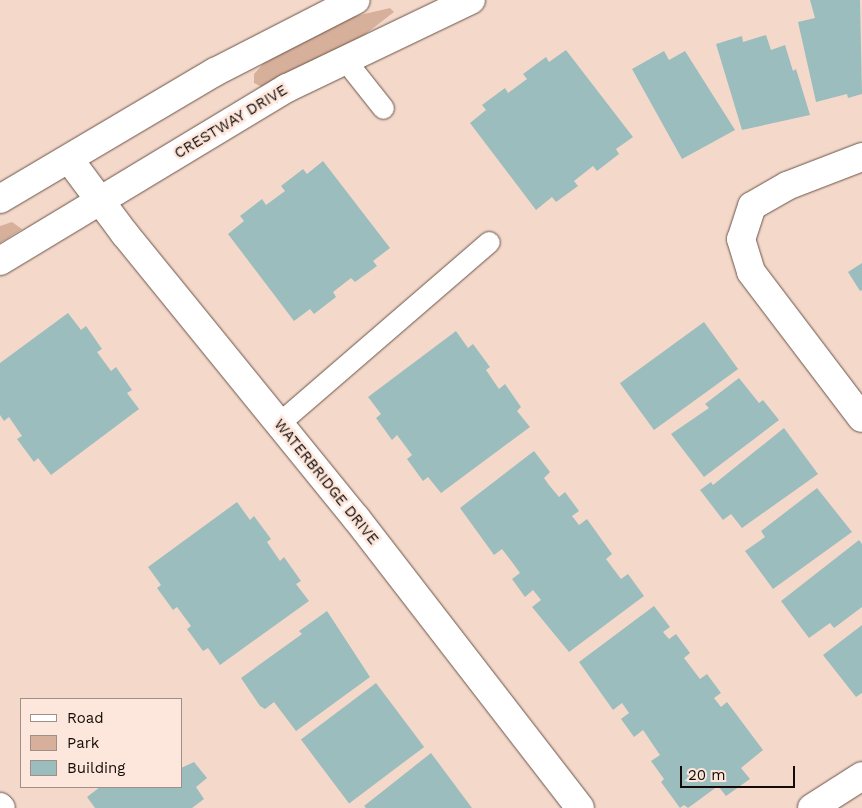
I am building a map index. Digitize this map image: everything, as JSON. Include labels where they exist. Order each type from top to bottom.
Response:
[{"type":"street","points":[[0,199],[215,72],[356,0]]},
{"type":"street","name":"CRESTWAY DRIVE","points":[[0,261],[101,202],[287,88],[471,0]]},
{"type":"street","points":[[862,157],[787,186],[752,206],[741,239],[752,272],[862,418]]},
{"type":"street","name":"WATERBRIDGE DRIVE","points":[[69,159],[580,808]]},
{"type":"street","points":[[812,808],[862,776]]},
{"type":"lane","points":[[345,60],[383,108]]},
{"type":"lane","points":[[278,423],[489,242]]},
{"type":"green space","points":[[390,8],[394,12],[363,36],[262,87],[254,83],[254,74],[264,63],[343,19]]},
{"type":"green space","points":[[12,222],[22,229],[0,243],[0,226]]},
{"type":"building","points":[[810,0],[860,0],[862,94],[848,98],[847,94],[816,102],[798,22],[815,18]]},
{"type":"building","points":[[766,35],[771,50],[785,45],[793,71],[796,69],[810,115],[742,130],[716,44],[742,36],[743,42]]},
{"type":"building","points":[[566,50],[633,137],[616,149],[619,154],[597,171],[593,166],[574,181],[578,186],[556,202],[552,197],[536,210],[470,123],[486,110],[482,105],[505,88],[508,93],[527,79],[523,74],[546,57],[549,62]]},
{"type":"building","points":[[664,51],[669,60],[685,51],[735,130],[682,159],[632,69]]},
{"type":"building","points":[[323,161],[390,248],[373,261],[377,266],[355,282],[351,278],[333,292],[336,297],[314,314],[310,309],[294,321],[228,234],[244,221],[240,216],[262,199],[266,205],[285,191],[281,186],[303,169],[307,174]]},
{"type":"building","points":[[862,263],[862,290],[860,291],[848,272]]},
{"type":"building","points":[[68,313],[81,330],[86,326],[102,349],[97,352],[111,371],[116,367],[132,390],[127,393],[139,409],[51,475],[38,458],[34,462],[17,439],[22,436],[9,417],[4,421],[0,415],[0,363]]},
{"type":"building","points":[[704,322],[738,369],[654,430],[620,383]]},
{"type":"building","points":[[456,331],[468,348],[473,344],[490,367],[486,370],[499,389],[505,384],[521,407],[517,411],[530,427],[441,493],[428,477],[423,481],[407,459],[412,455],[397,435],[392,440],[376,418],[381,414],[368,397]]},
{"type":"building","points":[[739,378],[759,403],[763,400],[779,420],[704,477],[671,434],[709,408],[705,404]]},
{"type":"building","points":[[784,428],[818,474],[742,528],[731,514],[723,520],[700,490],[711,482],[713,485]]},
{"type":"building","points":[[534,451],[550,472],[544,478],[549,485],[559,497],[565,492],[579,511],[572,516],[579,525],[587,519],[612,554],[606,559],[621,579],[628,574],[644,596],[569,652],[532,607],[541,600],[533,590],[525,597],[512,579],[520,573],[512,562],[502,549],[494,555],[460,508]]},
{"type":"building","points":[[817,488],[852,532],[773,589],[745,551],[765,537],[761,531]]},
{"type":"building","points":[[237,502],[250,520],[254,516],[271,539],[267,542],[280,561],[284,557],[301,581],[296,584],[309,601],[220,665],[208,648],[203,651],[187,629],[191,626],[177,607],[173,610],[157,588],[161,585],[148,567]]},
{"type":"building","points":[[859,540],[862,544],[862,607],[834,628],[830,623],[809,638],[781,601]]},
{"type":"building","points":[[654,606],[670,627],[663,632],[669,639],[676,634],[690,653],[684,658],[700,679],[707,674],[721,693],[714,698],[721,707],[727,702],[763,750],[741,768],[750,779],[726,796],[718,786],[688,808],[684,805],[680,808],[661,782],[664,779],[651,761],[660,755],[643,730],[634,737],[621,719],[629,713],[622,703],[613,710],[579,662]]},
{"type":"building","points":[[327,611],[370,677],[296,731],[274,702],[265,709],[260,706],[241,678],[302,634],[299,631]]},
{"type":"building","points":[[862,625],[862,693],[856,697],[823,655]]},
{"type":"building","points":[[376,683],[424,747],[349,803],[301,740]]},
{"type":"building","points":[[431,753],[472,808],[366,808],[364,806]]},
{"type":"building","points":[[194,762],[207,778],[196,787],[204,799],[192,808],[95,808],[87,797],[99,788],[182,788],[182,768]]}]
